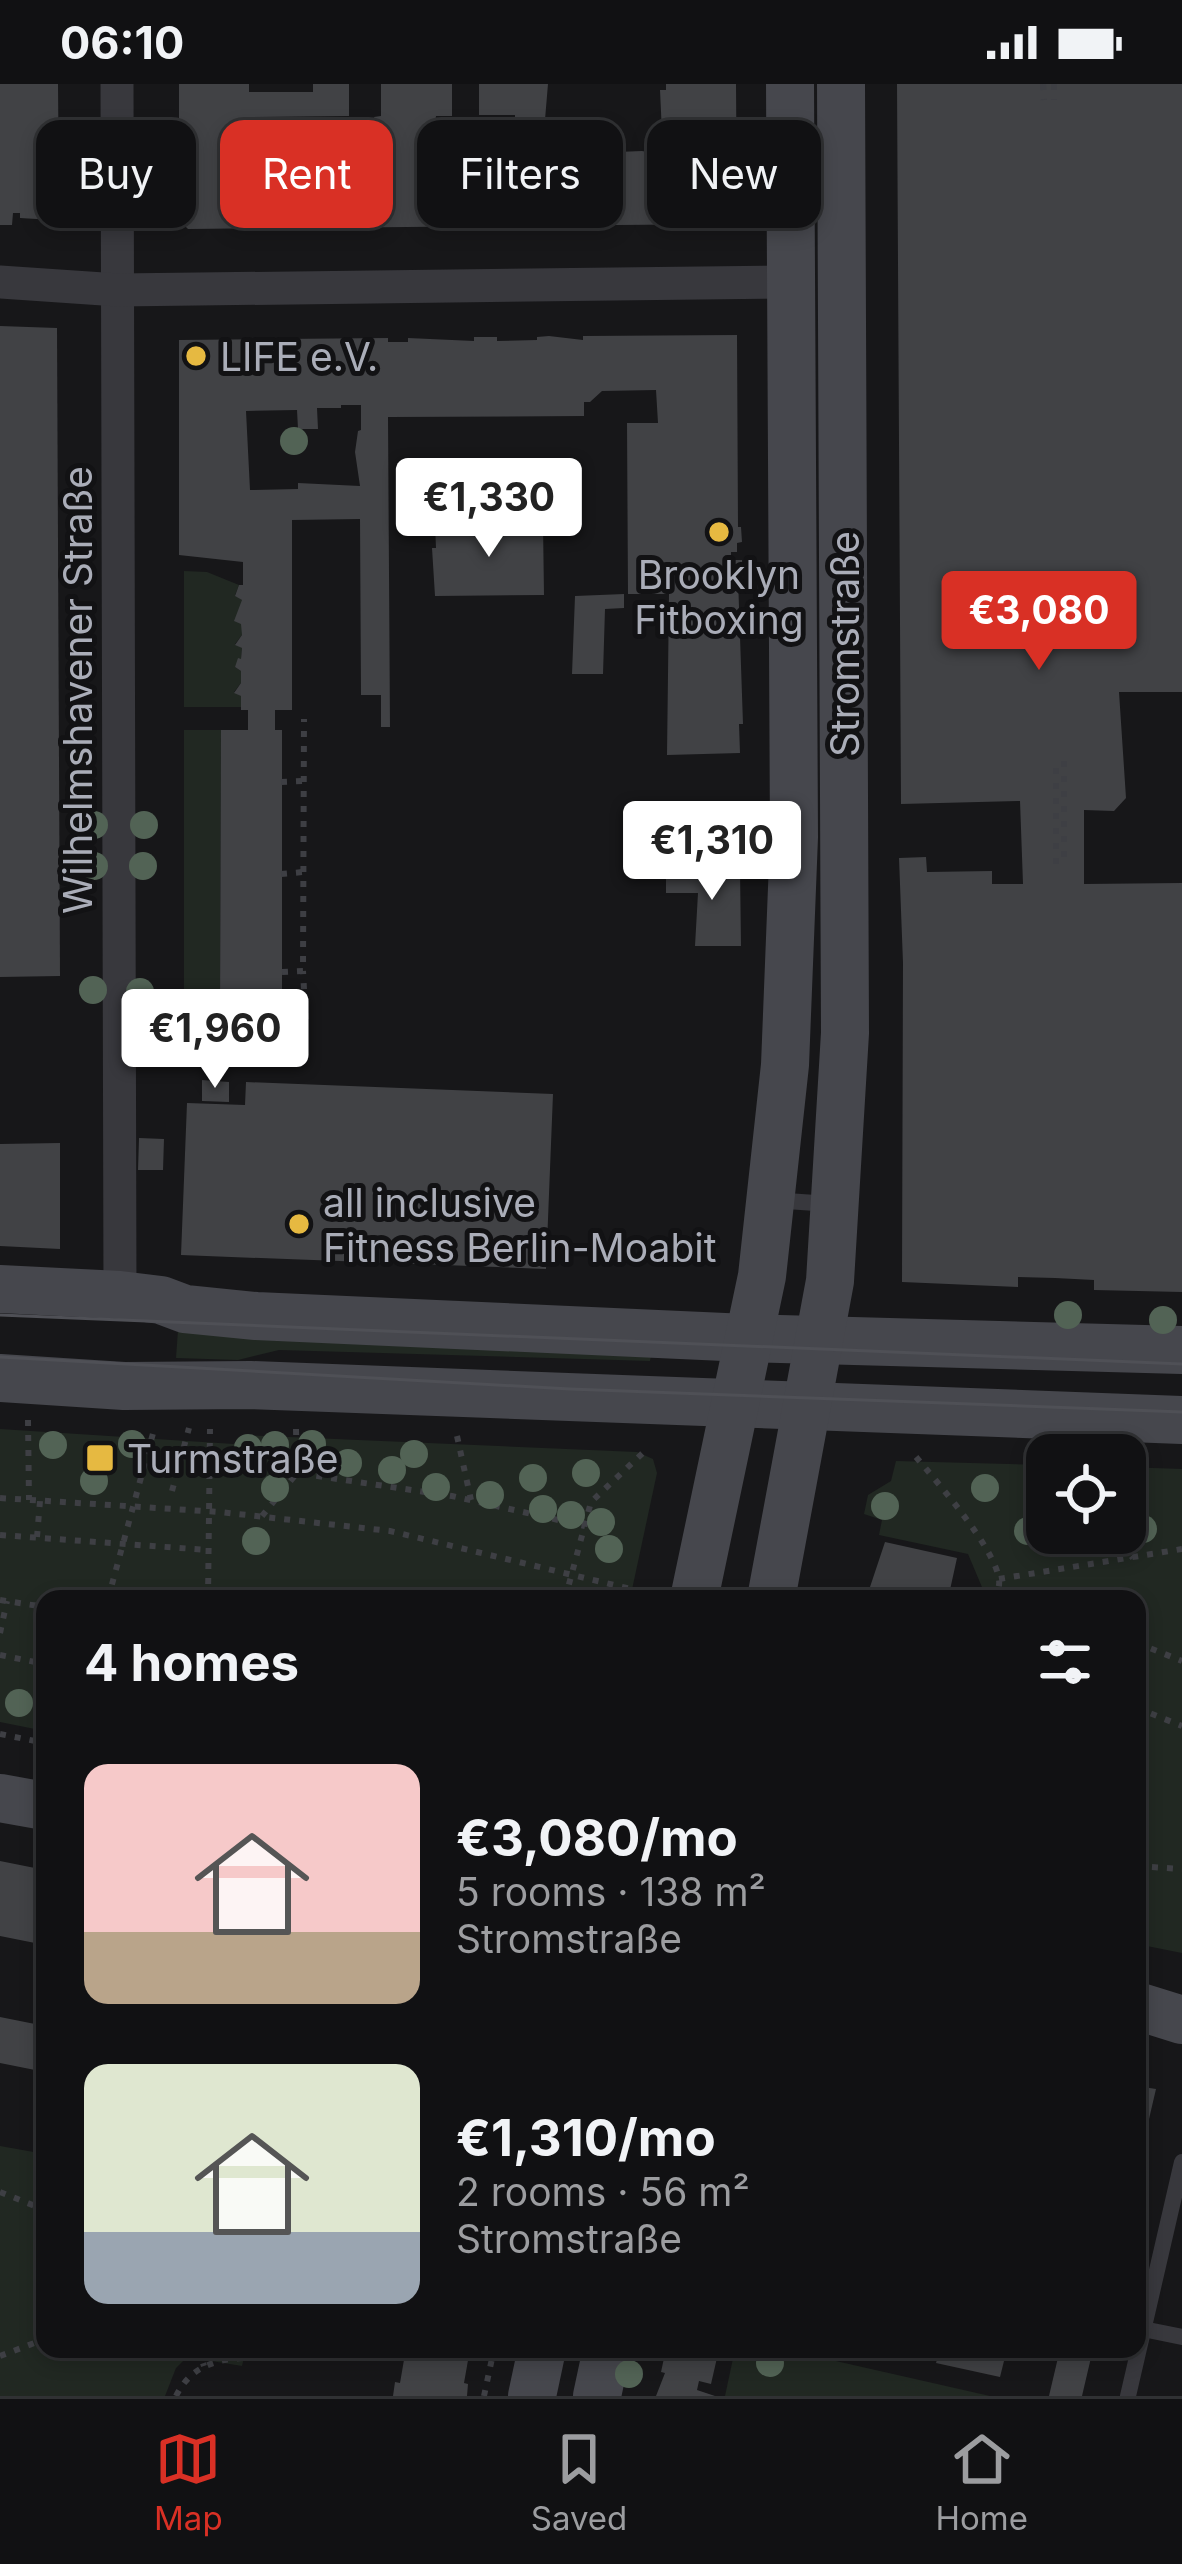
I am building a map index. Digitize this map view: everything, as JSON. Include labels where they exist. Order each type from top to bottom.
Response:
[{"type":"main road","name":"Stromstraße","points":[[696,1590],[762,1276],[782,1102],[792,945],[790,84]]},
{"type":"main road","name":"Stromstraße","points":[[773,1590],[820,1340],[837,1204],[845,1033],[841,84]]},
{"type":"main road","points":[[0,1289],[120,1295],[161,1300],[185,1310],[256,1316],[748,1338],[1182,1350]]},
{"type":"main road","points":[[0,1378],[1182,1420]]},
{"type":"main road","points":[[0,1798],[36,1804]]},
{"type":"main road","points":[[1146,2009],[1182,2022]]},
{"type":"main road","points":[[1146,2019],[1182,2022]]},
{"type":"main road","points":[[532,2396],[540,2358]]},
{"type":"main road","points":[[597,2396],[605,2358]]},
{"type":"street","name":"Wilhelmshavener Straße","points":[[117,84],[120,1295]]},
{"type":"street","points":[[0,282],[118,290],[791,282]]},
{"type":"lane","points":[[771,1200],[837,1204]]},
{"type":"lane","points":[[1146,2316],[1182,2162]]},
{"type":"lane","points":[[1146,2330],[1182,2337]]},
{"type":"lane","points":[[1128,2396],[1137,2358]]},
{"type":"path","points":[[1043,84],[1043,100]]},
{"type":"path","points":[[1054,84],[1054,100]]},
{"type":"path","points":[[193,1023],[306,1026],[304,719]]},
{"type":"path","points":[[1060,761],[1060,864]]},
{"type":"path","points":[[281,782],[304,781]]},
{"type":"path","points":[[281,874],[303,872]]},
{"type":"path","points":[[281,972],[303,971]]},
{"type":"path","points":[[28,1419],[29,1500]]},
{"type":"path","points":[[111,1590],[155,1426]]},
{"type":"path","points":[[172,1491],[189,1427]]},
{"type":"path","points":[[208,1590],[209,1429]]},
{"type":"path","points":[[262,1516],[297,1473],[296,1429]]},
{"type":"path","points":[[457,1436],[471,1500]]},
{"type":"path","points":[[568,1590],[591,1502],[647,1449]]},
{"type":"path","points":[[916,1457],[956,1505],[999,1579],[997,1590]]},
{"type":"path","points":[[297,1473],[471,1500],[584,1526]]},
{"type":"path","points":[[0,1498],[208,1511],[390,1531],[635,1590]]},
{"type":"path","points":[[37,1537],[40,1501]]},
{"type":"path","points":[[0,1535],[208,1550]]},
{"type":"path","points":[[999,1579],[1182,1549]]},
{"type":"path","points":[[1130,1554],[1133,1558]]},
{"type":"path","points":[[0,1633],[3,1600],[36,1606]]},
{"type":"path","points":[[1146,1647],[1182,1661]]},
{"type":"path","points":[[0,1655],[36,1662]]},
{"type":"path","points":[[1146,1712],[1182,1726]]},
{"type":"path","points":[[0,1735],[36,1741]]},
{"type":"path","points":[[1146,1867],[1182,1869]]},
{"type":"path","points":[[0,2192],[36,2206]]},
{"type":"path","points":[[0,2356],[36,2342]]},
{"type":"path","points":[[201,2358],[204,2366]]},
{"type":"path","points":[[176,2396],[185,2379],[204,2366],[230,2358]]},
{"type":"path","points":[[484,2396],[492,2358]]},
{"type":"shaded area","points":[[184,571],[207,572],[239,585],[235,595],[242,600],[242,635],[235,644],[242,648],[235,667],[241,671],[241,683],[234,692],[241,696],[241,707],[184,707]]},
{"type":"shaded area","points":[[184,730],[221,730],[220,1021],[184,1021]]},
{"type":"shaded area","points":[[178,1330],[652,1350],[650,1361],[279,1350],[238,1360],[176,1358]]},
{"type":"shaded area","points":[[0,1429],[234,1444],[244,1435],[637,1452],[653,1459],[657,1473],[632,1590],[36,1590],[36,1729],[0,1722]]},
{"type":"shaded area","points":[[896,1461],[1026,1464],[1026,1554],[1146,1554],[1146,1468],[1182,1469],[1182,1953],[1146,1946],[1146,1590],[983,1590],[968,1554],[879,1535],[882,1520],[864,1514],[868,1495],[891,1481]]},
{"type":"shaded area","points":[[0,2146],[36,2152],[36,2358],[186,2358],[176,2368],[165,2396],[0,2396]]},
{"type":"shaded area","points":[[193,2358],[244,2358],[242,2366]]},
{"type":"shaded area","points":[[733,2358],[823,2358],[990,2396],[725,2396]]},
{"type":"building","points":[[0,84],[58,84],[58,120],[36,120],[36,219],[13,213],[12,225],[0,225]]},
{"type":"building","points":[[179,84],[249,84],[249,92],[313,92],[313,84],[349,84],[349,116],[220,120],[220,228],[296,228],[188,229],[196,228],[196,120],[179,120]]},
{"type":"building","points":[[381,84],[452,84],[452,116],[417,120],[417,227],[393,227],[393,120],[374,117],[381,116]]},
{"type":"building","points":[[479,84],[548,84],[545,120],[479,115]]},
{"type":"building","points":[[666,84],[736,84],[736,120],[661,120],[660,90],[666,90]]},
{"type":"building","points":[[897,84],[1182,84],[1182,692],[1119,692],[1126,798],[1114,811],[1084,810],[1084,884],[1182,883],[1182,1292],[1094,1290],[1094,1280],[1055,1278],[1018,1277],[1018,1287],[902,1282],[899,858],[926,857],[927,872],[992,871],[992,884],[1023,884],[1020,801],[901,804]]},
{"type":"building","points":[[623,152],[647,152],[647,225],[623,225]]},
{"type":"building","points":[[0,326],[57,328],[60,976],[0,977]]},
{"type":"building","points":[[737,335],[738,527],[742,542],[737,543],[737,552],[731,552],[731,560],[742,560],[742,578],[738,578],[740,753],[667,755],[669,594],[628,594],[627,423],[658,423],[656,390],[602,391],[584,402],[584,416],[388,417],[390,727],[381,727],[381,695],[361,695],[360,519],[292,520],[292,710],[275,710],[275,730],[282,730],[282,1013],[220,1013],[221,730],[248,730],[248,710],[241,710],[241,696],[234,693],[241,683],[241,671],[235,667],[242,648],[235,645],[242,635],[241,624],[234,621],[242,600],[235,596],[243,585],[243,562],[179,555],[179,340],[388,338],[388,342],[408,342],[408,338],[474,341],[474,337],[497,337],[497,341],[549,336],[583,340],[583,336]],"holes":[[[361,405],[355,452],[360,486],[298,483],[298,489],[250,490],[246,411],[297,410],[298,429],[318,429],[317,408]]]},
{"type":"building","points":[[543,524],[544,595],[435,596],[435,525]]},
{"type":"building","points":[[624,594],[624,608],[605,609],[603,674],[572,674],[575,596]]},
{"type":"building","points":[[666,869],[740,869],[741,946],[695,946],[698,893],[666,893]]},
{"type":"building","points":[[202,1080],[229,1082],[229,1102],[202,1101]]},
{"type":"building","points":[[246,1082],[553,1094],[546,1269],[181,1255],[187,1103],[245,1105]]},
{"type":"building","points":[[139,1138],[164,1139],[163,1170],[138,1170]]},
{"type":"building","points":[[60,1143],[60,1249],[0,1246],[0,1144]]},
{"type":"building","points":[[885,1542],[957,1558],[950,1590],[870,1587]]},
{"type":"building","points":[[0,1861],[36,1868],[36,1943],[0,1936]]},
{"type":"building","points":[[0,2017],[36,2024],[36,2070],[0,2063]]},
{"type":"building","points":[[1146,2087],[1156,2089],[1146,2132]]},
{"type":"building","points":[[404,2358],[468,2358],[467,2396],[393,2396],[395,2382],[400,2383]]},
{"type":"building","points":[[664,2358],[717,2358],[711,2384],[699,2381],[697,2390],[715,2396],[656,2396],[665,2373],[661,2372]]},
{"type":"building","points":[[937,2358],[1005,2358],[1000,2377],[936,2363]]},
{"type":"building","points":[[1058,2358],[1091,2358],[1082,2396],[1049,2396]]},
{"type":"tram line","points":[[0,1315],[1182,1364]]},
{"type":"tram line","points":[[0,1357],[570,1389],[1182,1412]]},
{"type":"place","name":"LIFE e.V.","points":[[196,356]]},
{"type":"place","name":"Brooklyn Fitboxing","points":[[719,532]]},
{"type":"place","name":"all inclusive Fitness Berlin-Moabit","points":[[299,1224]]},
{"type":"place","name":"Turmstraße","points":[[100,1458]]}]
